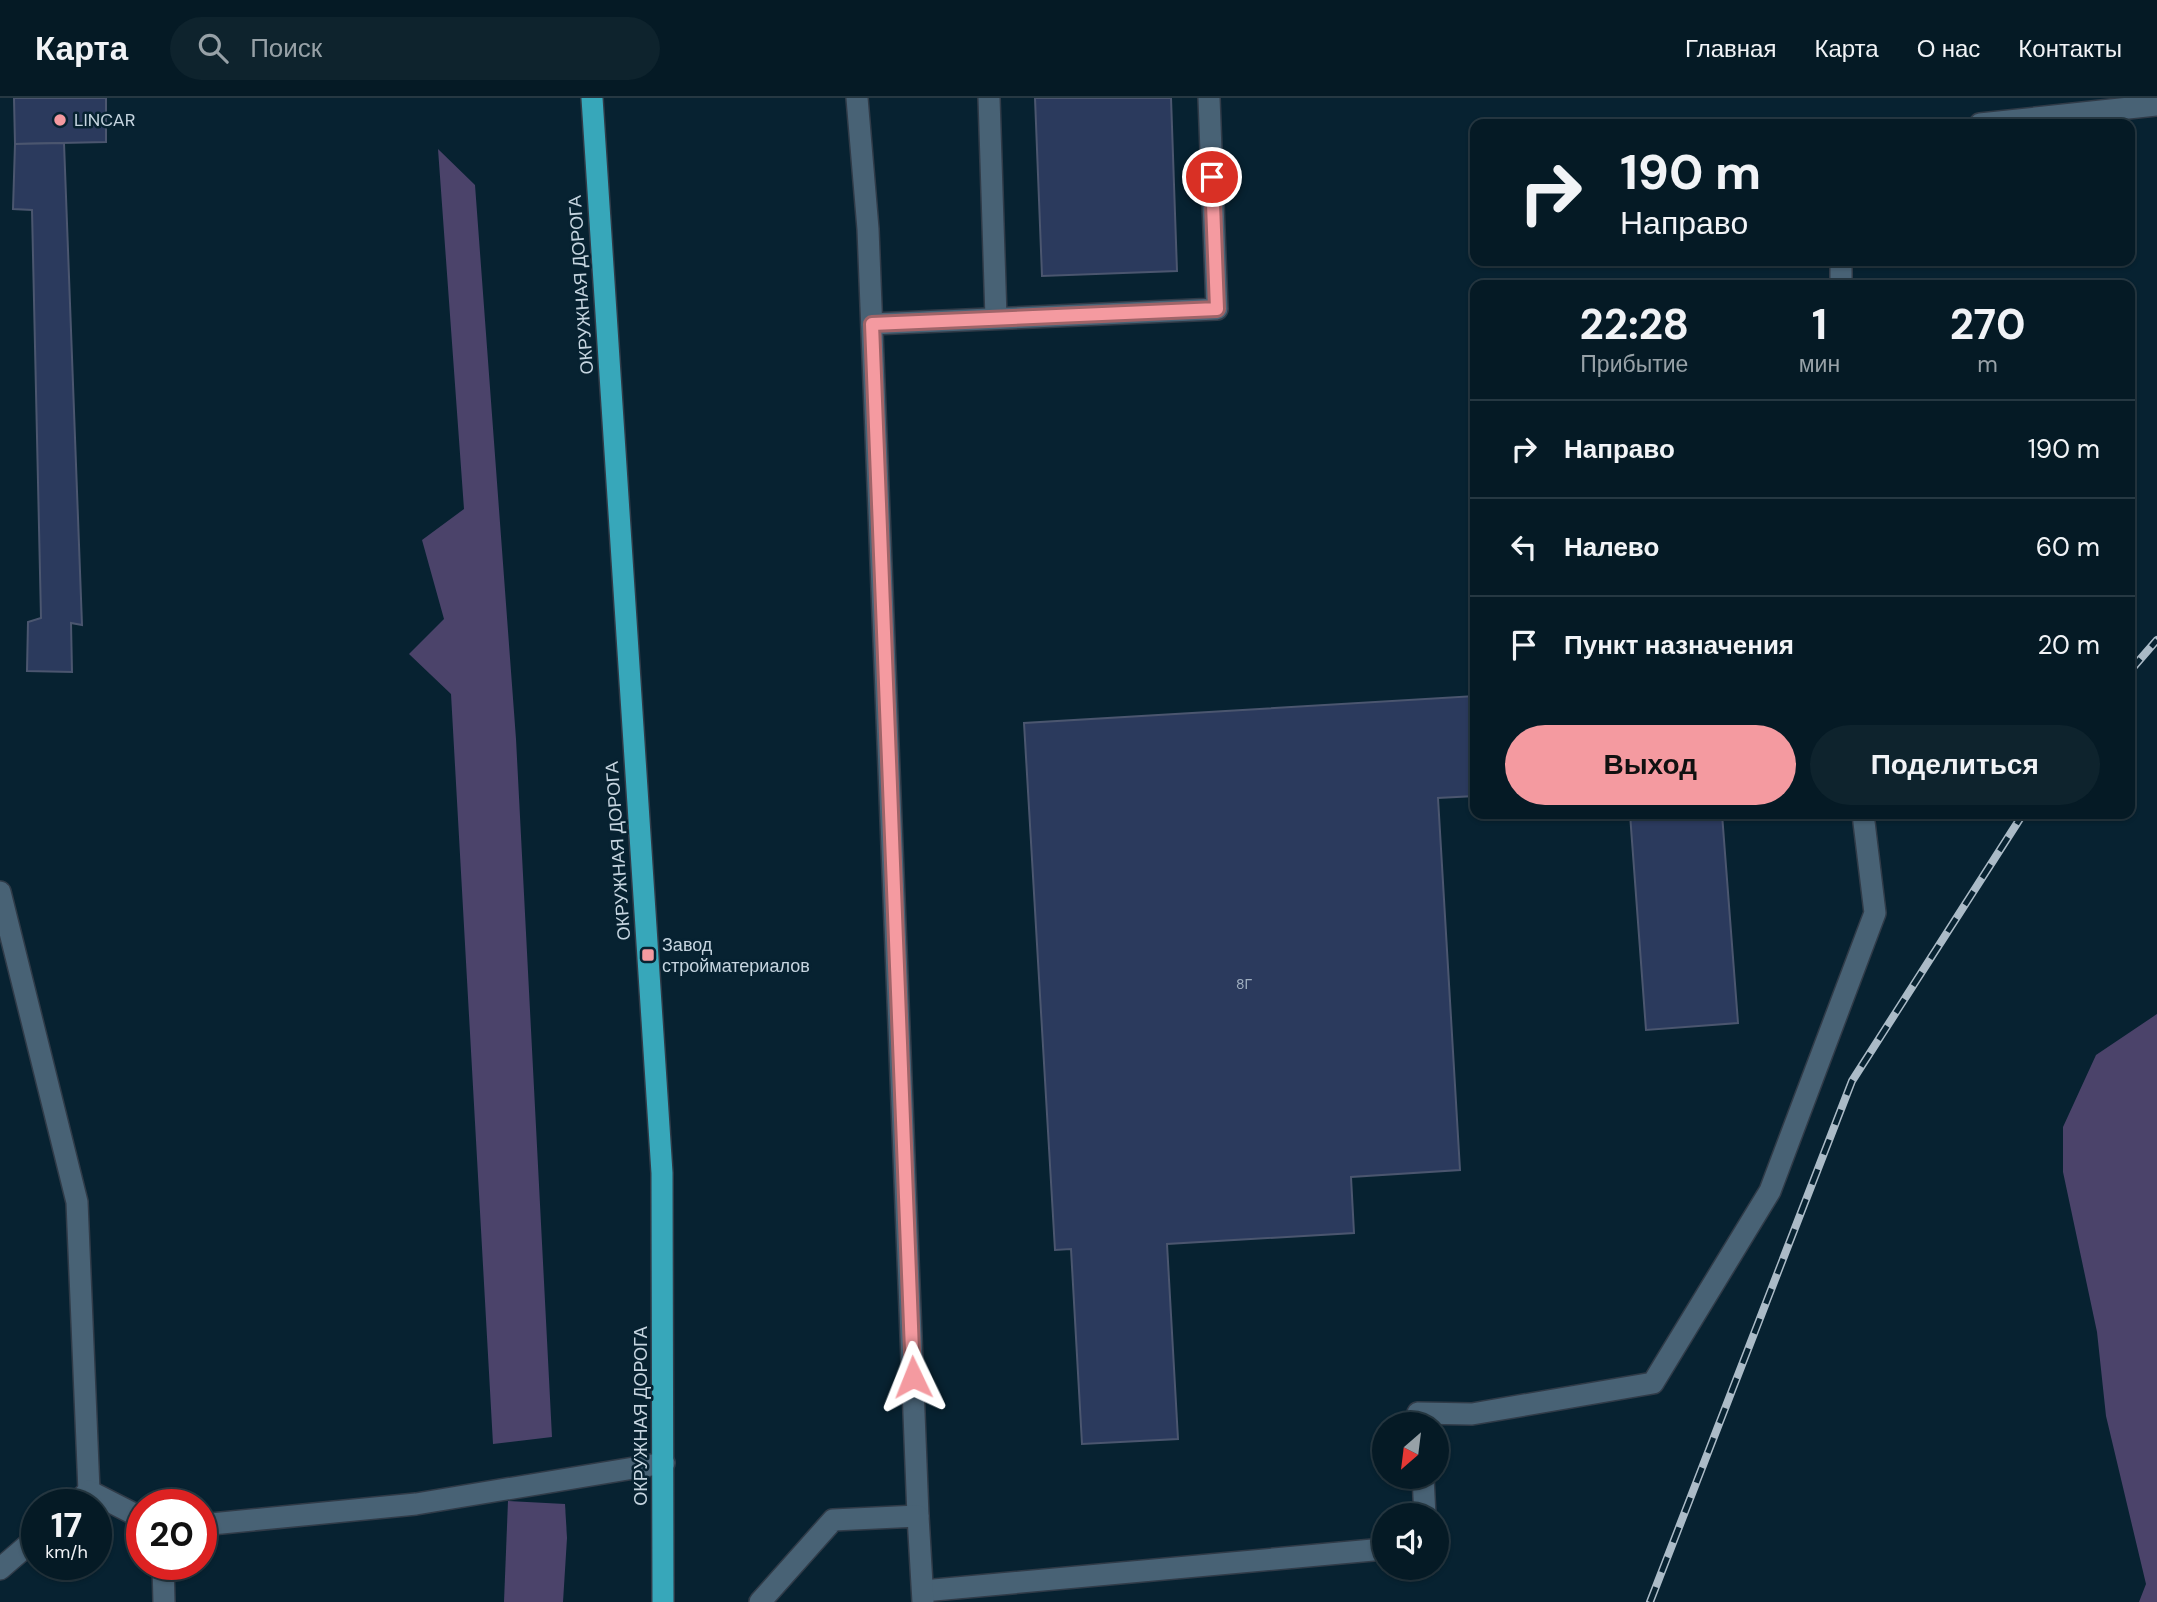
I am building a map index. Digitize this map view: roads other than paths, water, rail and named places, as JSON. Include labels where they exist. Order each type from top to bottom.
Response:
[{"type":"highway","name":"ОКРУЖНАЯ ДОРОГА","points":[[592,98],[662,1173],[663,1602]]},
{"type":"lane","points":[[857,98],[868,229],[923,1597],[1372,1550]]},
{"type":"lane","points":[[989,98],[996,318]]},
{"type":"lane","points":[[872,324],[1217,309],[1209,98]]},
{"type":"lane","points":[[2026,119],[2157,105]]},
{"type":"lane","points":[[1449,1413],[1472,1413],[1653,1383],[1770,1191],[1875,913],[1864,819]]},
{"type":"lane","points":[[0,892],[77,1202],[81,1489]]},
{"type":"lane","points":[[217,1523],[416,1504],[664,1462]]},
{"type":"lane","points":[[760,1602],[833,1520],[918,1516]]},
{"type":"lane","points":[[0,1569],[21,1551]]},
{"type":"lane","points":[[163,1580],[164,1602]]},
{"type":"railway","points":[[2135,665],[2157,640]]},
{"type":"railway","points":[[1650,1602],[1852,1081],[2020,819]]},
{"type":"place","name":"LINCAR","points":[[60,120]]},
{"type":"place","name":"Завод стройматериалов","points":[[648,955]]}]
